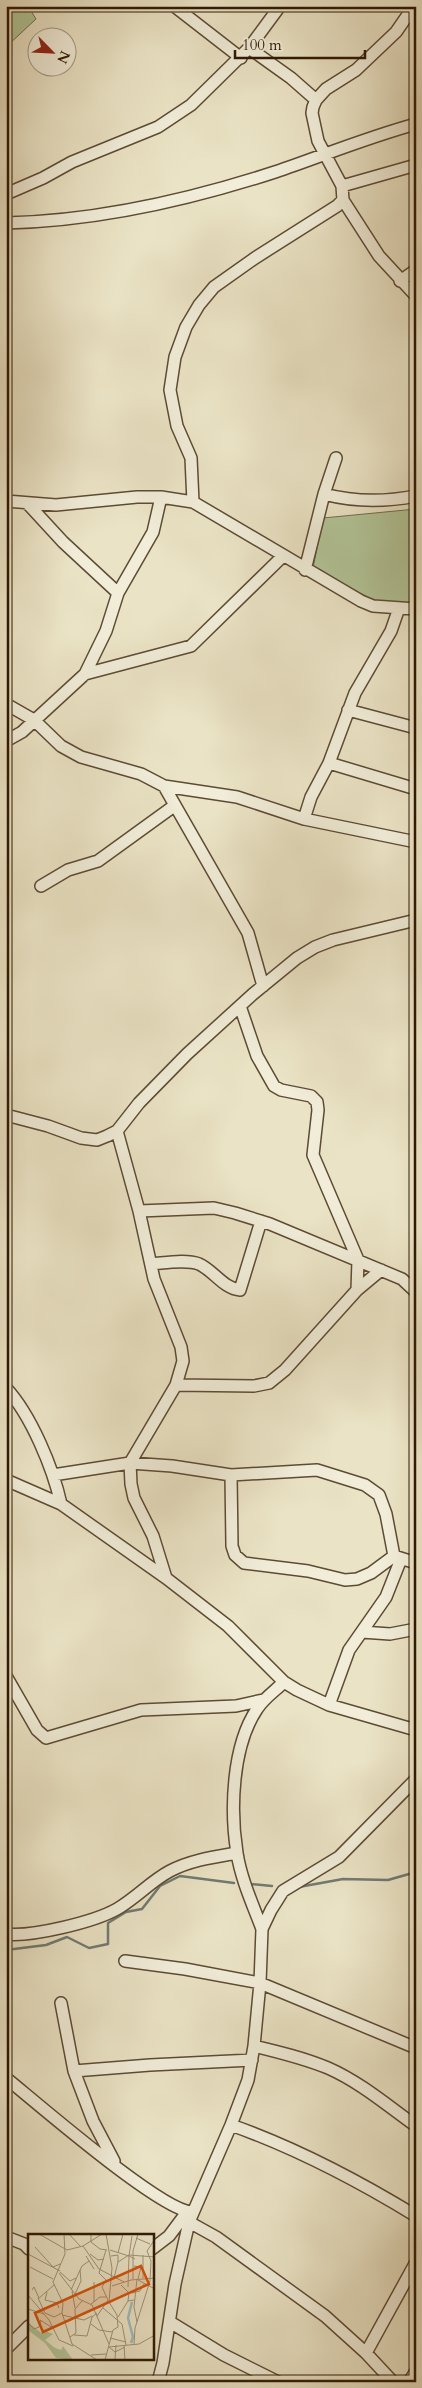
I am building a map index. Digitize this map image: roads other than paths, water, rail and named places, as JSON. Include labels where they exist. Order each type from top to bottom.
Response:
[{"type":"street","points":[[174,6],[241,58]]},
{"type":"street","points":[[6,194],[43,178],[72,162],[158,127],[191,105],[241,58],[280,6]]},
{"type":"street","points":[[414,6],[396,32],[356,70],[326,89],[316,100],[312,113],[324,154],[342,186],[343,200],[378,256],[416,296]]},
{"type":"street","points":[[249,48],[291,78],[316,100]]},
{"type":"street","points":[[6,223],[54,220],[169,201],[267,174],[416,124]]},
{"type":"street","points":[[342,186],[416,165]]},
{"type":"street","points":[[193,502],[191,458],[177,426],[170,390],[175,357],[186,327],[214,287],[255,258],[337,206],[343,200]]},
{"type":"street","points":[[400,281],[416,270]]},
{"type":"street","points":[[305,570],[324,494],[336,458]]},
{"type":"street","points":[[324,494],[345,499],[368,500],[400,499],[416,496]]},
{"type":"street","points":[[6,500],[28,504],[56,505],[137,497],[161,497],[193,502],[346,594],[374,606],[416,609]]},
{"type":"street","points":[[6,741],[22,732],[85,674],[106,631],[118,593],[153,532],[161,497]]},
{"type":"street","points":[[28,504],[63,542],[118,593]]},
{"type":"street","points":[[85,674],[191,646],[283,556]]},
{"type":"street","points":[[304,818],[311,797],[329,763],[348,710],[391,631],[399,608]]},
{"type":"street","points":[[6,704],[34,720],[61,746],[81,757],[141,774],[164,786],[237,797],[304,818],[416,842]]},
{"type":"street","points":[[348,710],[416,728]]},
{"type":"street","points":[[329,763],[416,789]]},
{"type":"street","points":[[164,786],[248,933],[263,986]]},
{"type":"street","points":[[41,886],[68,870],[98,861],[174,806]]},
{"type":"street","points":[[6,1115],[48,1126],[81,1138],[97,1140],[117,1131],[139,1103],[187,1054],[297,958],[315,947],[333,940],[416,920]]},
{"type":"street","points":[[240,1006],[258,1056],[274,1086],[281,1090],[311,1096],[316,1102],[318,1110],[313,1154],[358,1260],[357,1290]]},
{"type":"street","points":[[117,1131],[139,1211],[154,1278],[181,1347],[183,1361],[176,1385],[130,1463],[134,1498],[153,1536],[166,1578]]},
{"type":"street","points":[[139,1211],[214,1208],[261,1221],[402,1279],[416,1292]]},
{"type":"street","points":[[151,1264],[195,1263],[205,1267],[234,1289],[240,1290],[261,1221]]},
{"type":"street","points":[[176,1385],[254,1386],[269,1383],[285,1370],[357,1290],[380,1270]]},
{"type":"street","points":[[6,1388],[25,1414],[53,1474],[61,1504]]},
{"type":"street","points":[[53,1474],[130,1463],[172,1466],[231,1475],[317,1470],[365,1485],[379,1495],[383,1503],[397,1557],[386,1597],[349,1650],[329,1704]]},
{"type":"street","points":[[231,1475],[232,1546],[235,1555],[244,1563],[308,1572],[345,1580],[357,1579],[371,1573],[397,1557],[416,1563]]},
{"type":"street","points":[[6,1480],[61,1504],[166,1578],[228,1626],[284,1682],[313,1699],[416,1730]]},
{"type":"street","points":[[362,1632],[390,1634],[416,1629]]},
{"type":"street","points":[[6,1676],[37,1730],[46,1738],[141,1710],[236,1706],[263,1700]]},
{"type":"street","points":[[158,2382],[189,2215],[232,2125],[248,2080],[252,2060],[260,1983],[262,1929],[244,1880],[237,1853],[235,1810],[237,1767],[247,1730],[263,1700],[284,1682]]},
{"type":"street","points":[[262,1929],[283,1891],[338,1857],[413,1787]]},
{"type":"street","points":[[6,1934],[29,1934],[102,1915],[116,1910],[172,1870],[209,1857],[237,1853]]},
{"type":"street","points":[[125,1961],[185,1969],[260,1983],[416,2048]]},
{"type":"street","points":[[61,2002],[74,2072],[93,2122],[116,2165]]},
{"type":"street","points":[[254,2046],[306,2060],[330,2069],[371,2094],[416,2126]]},
{"type":"street","points":[[74,2072],[150,2065],[252,2060]]},
{"type":"street","points":[[6,2078],[162,2200],[189,2215],[208,2232],[325,2316],[366,2353],[393,2382]]},
{"type":"street","points":[[232,2125],[294,2150],[367,2187],[416,2216]]},
{"type":"street","points":[[154,2247],[169,2236],[189,2215]]},
{"type":"street","points":[[6,2237],[24,2244],[28,2248]]},
{"type":"street","points":[[366,2353],[416,2262]]},
{"type":"street","points":[[170,2322],[224,2355],[278,2382]]},
{"type":"street","points":[[6,2349],[28,2327]]},
{"type":"street","points":[[409,2382],[416,2371]]},
{"type":"waterway","points":[[299,1887],[343,1879],[388,1880],[416,1872]]},
{"type":"waterway","points":[[6,1950],[46,1945],[67,1937],[89,1948],[108,1944],[108,1923],[126,1912],[142,1909],[160,1886],[180,1876],[234,1883]]},
{"type":"waterway","points":[[250,1884],[272,1886]]}]
